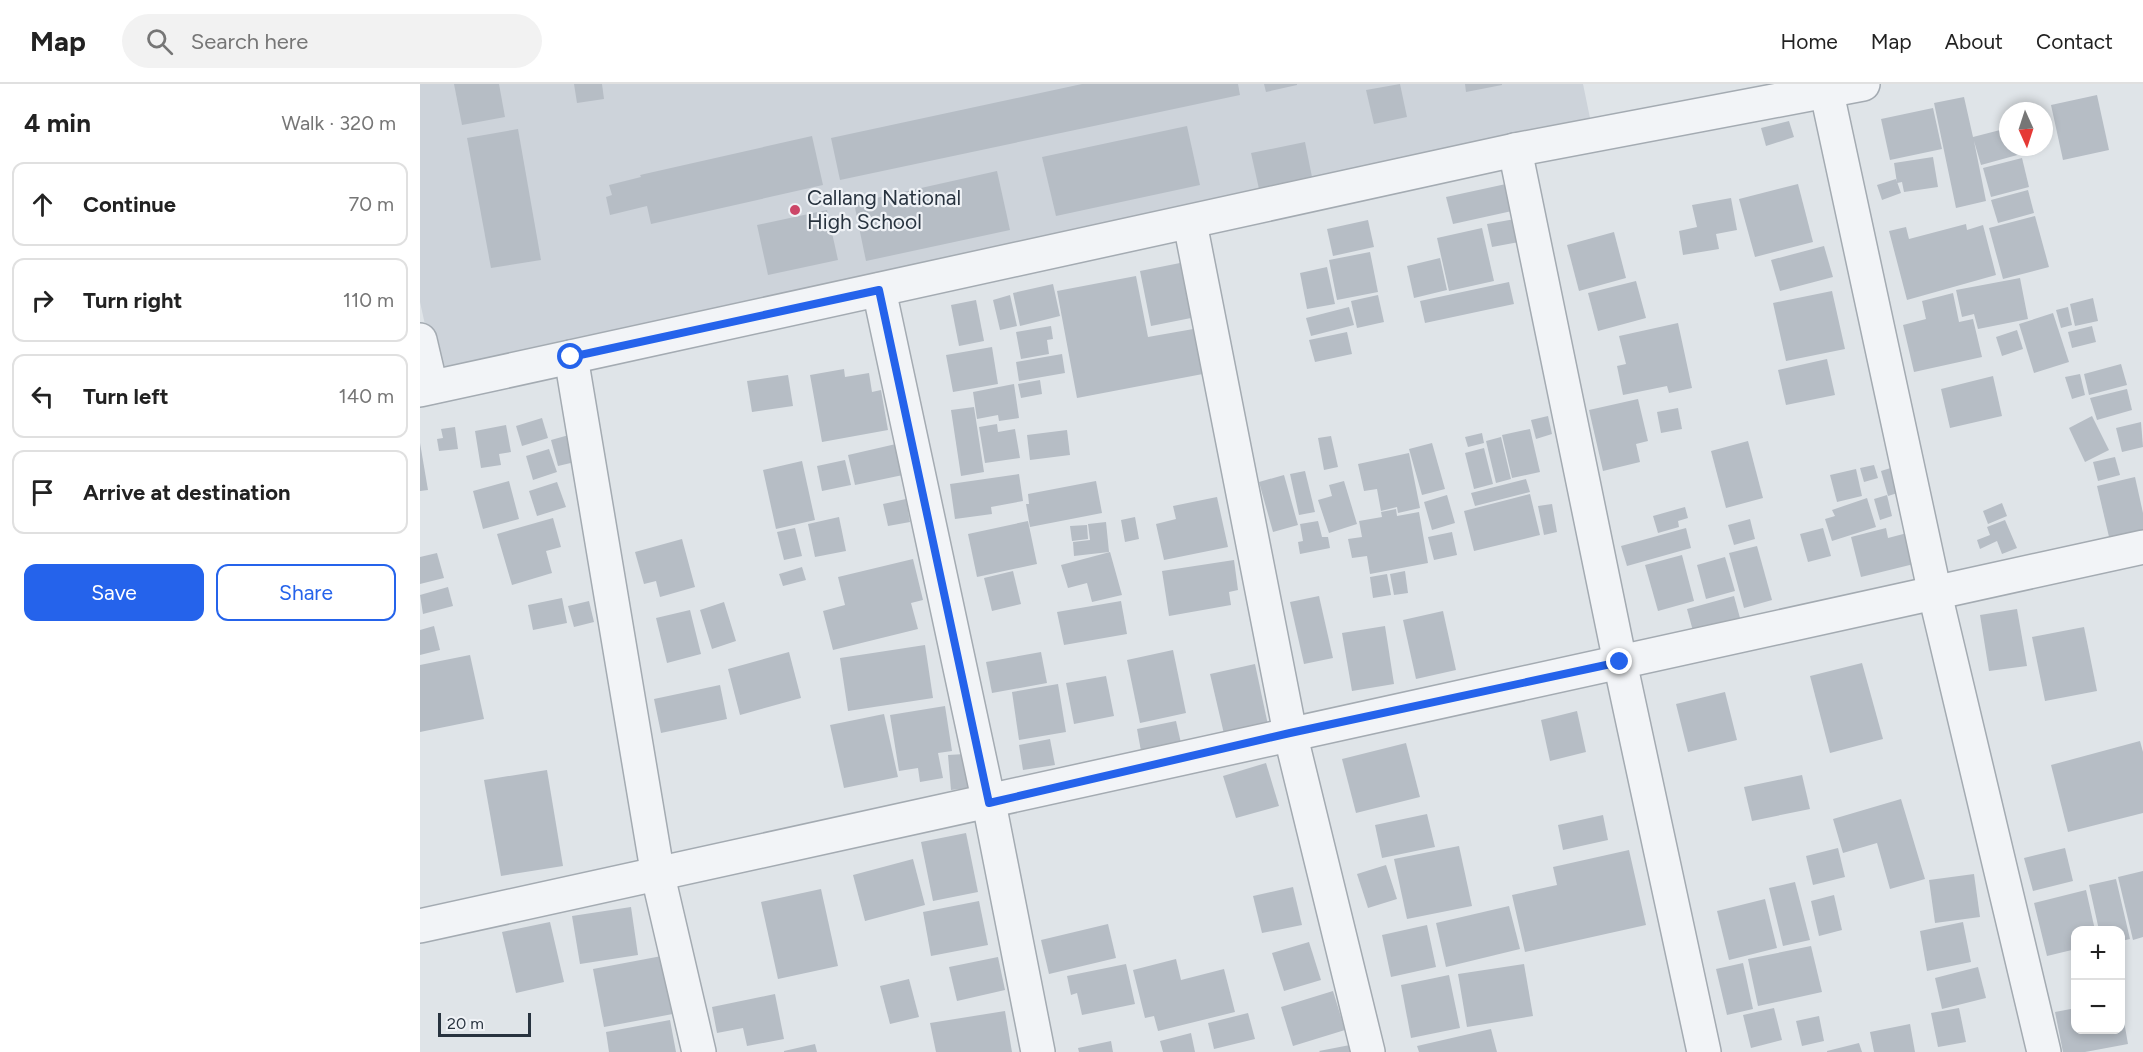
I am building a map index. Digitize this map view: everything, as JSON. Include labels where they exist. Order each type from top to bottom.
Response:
[{"type":"street","points":[[420,340],[425,388],[1190,223],[1515,150],[1826,88],[1863,84]]},
{"type":"street","points":[[1826,88],[1935,594],[2044,1052]]},
{"type":"street","points":[[1515,150],[1620,662],[1704,1052]]},
{"type":"street","points":[[1190,223],[1290,733],[1368,1052]]},
{"type":"street","points":[[879,290],[989,803],[1038,1052]]},
{"type":"street","points":[[571,357],[658,876],[699,1052]]},
{"type":"street","points":[[420,926],[658,876],[989,803],[1290,733],[2143,548]]},
{"type":"shaded area","name":"Callang National High School","points":[[420,84],[1583,84],[1590,118],[435,370],[420,302]]},
{"type":"building","points":[[454,84],[499,84],[505,117],[462,125]]},
{"type":"building","points":[[574,84],[602,84],[604,99],[577,103]]},
{"type":"building","points":[[1082,84],[1238,84],[1240,95],[840,180],[831,138]]},
{"type":"building","points":[[1264,84],[1297,84],[1297,85],[1266,92]]},
{"type":"building","points":[[1400,84],[1407,117],[1374,124],[1366,90]]},
{"type":"building","points":[[1465,84],[1502,84],[1502,85],[1466,92]]},
{"type":"building","points":[[2097,95],[2109,150],[2063,160],[2053,105]]},
{"type":"building","points":[[1964,97],[1973,137],[1999,130],[1999,156],[2014,156],[1981,165],[1974,141],[1986,201],[1956,208],[1934,103]]},
{"type":"building","points":[[1933,108],[1942,149],[1890,160],[1881,119]]},
{"type":"building","points":[[1789,121],[1794,137],[1766,146],[1761,128]]},
{"type":"building","points":[[1187,126],[1200,185],[1056,216],[1042,157]]},
{"type":"building","points":[[518,129],[541,260],[491,268],[467,138]]},
{"type":"building","points":[[812,136],[823,185],[651,224],[647,206],[610,215],[606,197],[612,195],[609,185],[641,177],[640,175]]},
{"type":"building","points":[[1305,142],[1312,177],[1259,189],[1251,153]]},
{"type":"building","points":[[1933,157],[1938,187],[1904,192],[1902,182],[1897,183],[1894,163]]},
{"type":"building","points":[[2022,158],[2029,187],[1991,197],[1983,168]]},
{"type":"building","points":[[997,171],[1010,230],[866,261],[854,203]]},
{"type":"building","points":[[1896,179],[1901,193],[1882,200],[1877,185]]},
{"type":"building","points":[[1506,184],[1512,211],[1453,224],[1446,197]]},
{"type":"building","points":[[1798,184],[1813,242],[1755,257],[1739,199]]},
{"type":"building","points":[[2028,190],[2034,213],[1998,223],[1991,200]]},
{"type":"building","points":[[1731,198],[1737,230],[1716,234],[1719,249],[1683,255],[1679,231],[1697,227],[1692,205]]},
{"type":"building","points":[[827,210],[838,260],[768,275],[757,225]]},
{"type":"building","points":[[2035,216],[2049,267],[2003,279],[1989,228]]},
{"type":"building","points":[[1515,219],[1519,242],[1492,247],[1487,224]]},
{"type":"building","points":[[1368,220],[1374,247],[1333,256],[1327,229]]},
{"type":"building","points":[[1966,224],[1967,230],[1983,225],[1996,275],[1907,300],[1889,231],[1906,227],[1909,239]]},
{"type":"building","points":[[1482,228],[1494,281],[1449,291],[1437,238]]},
{"type":"building","points":[[1614,232],[1626,278],[1579,291],[1567,245]]},
{"type":"building","points":[[1824,246],[1833,277],[1780,291],[1771,260]]},
{"type":"building","points":[[1370,252],[1378,292],[1337,300],[1329,260]]},
{"type":"building","points":[[1440,258],[1447,290],[1414,298],[1407,266]]},
{"type":"building","points":[[1180,263],[1191,318],[1151,326],[1140,271]]},
{"type":"building","points":[[1327,267],[1335,304],[1307,309],[1300,273]]},
{"type":"building","points":[[1136,276],[1148,337],[1199,328],[1208,373],[1077,398],[1057,291]]},
{"type":"building","points":[[2020,278],[2028,319],[1978,329],[1974,314],[1962,317],[1956,290]]},
{"type":"building","points":[[1636,281],[1646,318],[1598,331],[1588,293]]},
{"type":"building","points":[[1509,282],[1514,304],[1425,323],[1420,301]]},
{"type":"building","points":[[1053,284],[1060,316],[1020,326],[1013,293]]},
{"type":"building","points":[[1832,291],[1845,349],[1786,361],[1773,303]]},
{"type":"building","points":[[1953,293],[1959,322],[1973,319],[1982,357],[1914,372],[1903,325],[1926,319],[1922,301]]},
{"type":"building","points":[[1010,295],[1017,326],[1000,330],[993,300]]},
{"type":"building","points":[[1378,295],[1384,322],[1357,328],[1351,301]]},
{"type":"building","points":[[2093,298],[2098,321],[2075,326],[2070,304]]},
{"type":"building","points":[[976,300],[984,341],[959,346],[951,305]]},
{"type":"building","points":[[1349,307],[1354,325],[1311,336],[1306,318]]},
{"type":"building","points":[[2068,307],[2072,325],[2061,328],[2056,310]]},
{"type":"building","points":[[2053,313],[2069,362],[2034,373],[2019,324]]},
{"type":"building","points":[[1678,323],[1692,388],[1669,393],[1667,386],[1623,395],[1617,366],[1626,364],[1619,336]]},
{"type":"building","points":[[1051,326],[1053,339],[1047,340],[1049,354],[1021,359],[1016,332]]},
{"type":"building","points":[[2092,326],[2096,342],[2072,348],[2068,332]]},
{"type":"building","points":[[2017,330],[2023,349],[2002,356],[1996,337]]},
{"type":"building","points":[[1347,332],[1352,354],[1315,362],[1309,340]]},
{"type":"building","points":[[992,347],[998,384],[953,392],[946,355]]},
{"type":"building","points":[[1062,354],[1065,373],[1019,381],[1016,362]]},
{"type":"building","points":[[1827,359],[1835,395],[1786,405],[1778,370]]},
{"type":"building","points":[[2121,364],[2127,385],[2089,395],[2084,374]]},
{"type":"building","points":[[844,369],[845,377],[869,373],[872,392],[881,390],[888,430],[822,442],[810,375]]},
{"type":"building","points":[[2080,374],[2085,395],[2072,399],[2065,377]]},
{"type":"building","points":[[788,375],[793,406],[752,412],[747,381]]},
{"type":"building","points":[[1993,376],[2002,416],[1950,428],[1941,389]]},
{"type":"building","points":[[1040,380],[1042,394],[1021,398],[1018,384]]},
{"type":"building","points":[[1014,384],[1019,418],[999,421],[998,415],[977,419],[973,392]]},
{"type":"building","points":[[2127,389],[2132,410],[2097,420],[2090,398]]},
{"type":"building","points":[[1638,399],[1648,441],[1636,444],[1640,462],[1603,471],[1589,410]]},
{"type":"building","points":[[974,407],[984,472],[961,476],[951,410]]},
{"type":"building","points":[[1678,408],[1682,429],[1661,433],[1657,412]]},
{"type":"building","points":[[1548,416],[1552,434],[1536,439],[1531,420]]},
{"type":"building","points":[[2092,416],[2109,450],[2085,462],[2069,428]]},
{"type":"building","points":[[542,418],[548,438],[522,446],[516,426]]},
{"type":"building","points":[[2141,422],[2143,447],[2122,452],[2116,428]]},
{"type":"building","points":[[997,424],[998,432],[1015,429],[1020,458],[985,463],[979,427]]},
{"type":"building","points":[[506,425],[511,452],[499,454],[501,465],[481,468],[475,431]]},
{"type":"building","points":[[455,427],[458,449],[439,451],[437,439],[443,438],[441,429]]},
{"type":"building","points":[[1530,429],[1540,472],[1512,478],[1502,435]]},
{"type":"building","points":[[1067,430],[1070,455],[1030,460],[1027,435]]},
{"type":"building","points":[[1482,433],[1484,443],[1468,447],[1465,437]]},
{"type":"building","points":[[569,435],[575,462],[558,466],[551,440]]},
{"type":"building","points":[[1331,436],[1338,467],[1324,470],[1318,438]]},
{"type":"building","points":[[1501,437],[1511,479],[1496,483],[1486,441]]},
{"type":"building","points":[[1748,441],[1763,498],[1726,508],[1711,451]]},
{"type":"building","points":[[420,443],[428,490],[420,491]]},
{"type":"building","points":[[1432,443],[1445,489],[1422,495],[1409,449]]},
{"type":"building","points":[[896,444],[903,475],[855,485],[848,455]]},
{"type":"building","points":[[1484,448],[1493,484],[1474,489],[1465,453]]},
{"type":"building","points":[[549,449],[557,472],[533,480],[526,456]]},
{"type":"building","points":[[1409,453],[1420,508],[1398,513],[1397,507],[1381,511],[1377,489],[1364,491],[1358,464]]},
{"type":"building","points":[[2115,457],[2120,475],[2098,481],[2093,462]]},
{"type":"building","points":[[845,460],[851,485],[822,491],[817,466]]},
{"type":"building","points":[[802,461],[815,520],[776,529],[763,470]]},
{"type":"building","points":[[1874,465],[1878,478],[1864,482],[1860,468]]},
{"type":"building","points":[[1897,466],[1904,491],[1888,496],[1881,471]]},
{"type":"building","points":[[1856,469],[1862,496],[1837,502],[1830,475]]},
{"type":"building","points":[[1305,471],[1315,512],[1299,515],[1290,474]]},
{"type":"building","points":[[1019,474],[1023,501],[991,507],[992,514],[955,519],[950,484]]},
{"type":"building","points":[[1284,475],[1298,525],[1273,532],[1259,482]]},
{"type":"building","points":[[2135,477],[2143,513],[2143,533],[2110,541],[2097,486]]},
{"type":"building","points":[[1526,479],[1530,492],[1475,506],[1471,493]]},
{"type":"building","points":[[509,481],[519,519],[483,529],[473,491]]},
{"type":"building","points":[[1096,481],[1102,513],[1030,527],[1026,504],[1029,504],[1028,494]]},
{"type":"building","points":[[1344,481],[1357,524],[1329,533],[1318,500],[1332,496],[1329,485]]},
{"type":"building","points":[[557,482],[566,507],[537,516],[529,491]]},
{"type":"building","points":[[1530,494],[1540,535],[1474,551],[1464,511]]},
{"type":"building","points":[[1447,495],[1455,523],[1432,530],[1424,502]]},
{"type":"building","points":[[1887,495],[1892,516],[1880,520],[1874,499]]},
{"type":"building","points":[[1217,497],[1228,547],[1164,560],[1156,524],[1176,519],[1173,506]]},
{"type":"building","points":[[1867,498],[1876,527],[1832,541],[1825,519],[1835,516],[1832,510]]},
{"type":"building","points":[[906,499],[910,522],[888,526],[883,504]]},
{"type":"building","points":[[2002,503],[2007,516],[1988,524],[1983,511]]},
{"type":"building","points":[[1552,504],[1557,532],[1544,535],[1538,506]]},
{"type":"building","points":[[1685,507],[1688,518],[1678,521],[1679,527],[1658,533],[1653,516]]},
{"type":"building","points":[[1396,509],[1397,516],[1419,512],[1428,563],[1370,574],[1367,556],[1352,558],[1348,539],[1362,537],[1359,521],[1382,517],[1381,512]]},
{"type":"building","points":[[839,517],[846,551],[815,557],[808,524]]},
{"type":"building","points":[[1135,517],[1139,539],[1125,542],[1121,520]]},
{"type":"building","points":[[553,518],[561,547],[546,551],[552,573],[512,585],[497,534]]},
{"type":"building","points":[[1750,519],[1755,539],[1734,545],[1728,525]]},
{"type":"building","points":[[2005,520],[2017,548],[2002,554],[1997,541],[1980,549],[1977,540],[1990,535],[1987,527]]},
{"type":"building","points":[[1028,521],[1037,564],[977,577],[968,534]]},
{"type":"building","points":[[1318,521],[1322,537],[1328,537],[1330,548],[1300,554],[1298,542],[1303,541],[1300,524]]},
{"type":"building","points":[[1106,522],[1109,552],[1074,556],[1073,542],[1090,540],[1088,524]]},
{"type":"building","points":[[1087,525],[1088,539],[1072,541],[1070,526]]},
{"type":"building","points":[[795,528],[802,556],[784,560],[777,532]]},
{"type":"building","points":[[1686,528],[1691,548],[1627,566],[1621,546]]},
{"type":"building","points":[[1823,528],[1831,556],[1808,562],[1800,534]]},
{"type":"building","points":[[1886,528],[1888,538],[1911,532],[1918,563],[1861,577],[1851,537]]},
{"type":"building","points":[[1452,532],[1457,555],[1434,560],[1428,537]]},
{"type":"building","points":[[682,539],[695,587],[660,597],[656,581],[644,584],[635,552]]},
{"type":"building","points":[[1757,546],[1772,600],[1744,608],[1729,553]]},
{"type":"building","points":[[1110,552],[1122,595],[1092,602],[1087,583],[1068,588],[1061,565]]},
{"type":"building","points":[[437,553],[444,578],[420,584],[420,557]]},
{"type":"building","points":[[1682,555],[1694,601],[1658,611],[1645,565]]},
{"type":"building","points":[[1725,557],[1735,591],[1706,599],[1697,565]]},
{"type":"building","points":[[913,559],[923,600],[911,603],[918,629],[833,650],[823,611],[845,605],[838,577]]},
{"type":"building","points":[[1234,560],[1238,590],[1229,592],[1231,605],[1169,616],[1162,571]]},
{"type":"building","points":[[802,567],[806,580],[783,586],[779,574]]},
{"type":"building","points":[[1013,571],[1021,604],[992,611],[984,578]]},
{"type":"building","points":[[1405,571],[1408,593],[1394,595],[1390,574]]},
{"type":"building","points":[[1387,574],[1391,595],[1373,598],[1370,577]]},
{"type":"building","points":[[448,587],[453,606],[423,614],[420,595]]},
{"type":"building","points":[[1319,596],[1333,658],[1304,664],[1290,602]]},
{"type":"building","points":[[1734,596],[1740,618],[1693,631],[1687,609]]},
{"type":"building","points":[[562,598],[567,623],[533,630],[528,605]]},
{"type":"building","points":[[589,601],[594,622],[574,627],[568,606]]},
{"type":"building","points":[[1121,601],[1127,634],[1064,645],[1057,612]]},
{"type":"building","points":[[724,602],[736,641],[712,649],[700,610]]},
{"type":"building","points":[[2017,609],[2027,666],[1989,671],[1980,615]]},
{"type":"building","points":[[690,610],[701,654],[667,663],[656,618]]},
{"type":"building","points":[[1443,611],[1456,670],[1416,679],[1403,620]]},
{"type":"building","points":[[434,626],[440,650],[420,655],[420,630]]},
{"type":"building","points":[[1385,626],[1394,684],[1352,691],[1342,633]]},
{"type":"building","points":[[2084,627],[2097,691],[2045,701],[2032,637]]},
{"type":"building","points":[[925,645],[933,698],[848,711],[840,658]]},
{"type":"building","points":[[1173,650],[1186,713],[1140,723],[1127,660]]},
{"type":"building","points":[[789,652],[801,698],[740,715],[728,669]]},
{"type":"building","points":[[1041,652],[1047,683],[992,693],[986,662]]},
{"type":"building","points":[[470,655],[484,719],[420,732],[420,665]]},
{"type":"building","points":[[1862,663],[1883,739],[1830,753],[1810,676]]},
{"type":"building","points":[[1255,664],[1268,725],[1224,734],[1210,674]]},
{"type":"building","points":[[1106,676],[1114,716],[1074,724],[1066,683]]},
{"type":"building","points":[[1058,684],[1066,732],[1019,740],[1012,692]]},
{"type":"building","points":[[720,685],[727,719],[661,733],[654,699]]},
{"type":"building","points":[[1725,692],[1737,740],[1688,752],[1676,704]]},
{"type":"building","points":[[945,706],[952,751],[938,753],[943,778],[920,782],[918,768],[899,771],[890,715]]},
{"type":"building","points":[[1577,711],[1586,752],[1550,761],[1541,720]]},
{"type":"building","points":[[884,714],[898,777],[844,788],[830,725]]},
{"type":"building","points":[[1176,721],[1181,743],[1141,751],[1137,729]]},
{"type":"building","points":[[1050,739],[1055,765],[1023,770],[1019,745]]},
{"type":"building","points":[[2140,741],[2143,752],[2143,813],[2068,832],[2051,765]]},
{"type":"building","points":[[1406,743],[1420,797],[1356,813],[1342,759]]},
{"type":"building","points":[[965,754],[968,788],[951,790],[948,755]]},
{"type":"building","points":[[1266,763],[1279,806],[1236,818],[1223,776]]},
{"type":"building","points":[[547,770],[563,866],[501,876],[484,780]]},
{"type":"building","points":[[1802,775],[1810,809],[1752,821],[1744,787]]},
{"type":"building","points":[[1901,799],[1925,879],[1890,889],[1877,843],[1843,853],[1833,819]]},
{"type":"building","points":[[1427,814],[1435,847],[1382,858],[1375,825]]},
{"type":"building","points":[[1603,815],[1608,840],[1563,850],[1558,825]]},
{"type":"building","points":[[966,833],[978,892],[933,901],[921,842]]},
{"type":"building","points":[[1459,846],[1472,906],[1407,919],[1394,859]]},
{"type":"building","points":[[1838,848],[1845,877],[1813,885],[1806,856]]},
{"type":"building","points":[[2065,848],[2073,881],[2033,891],[2024,858]]},
{"type":"building","points":[[1629,850],[1646,925],[1525,952],[1512,895],[1557,885],[1553,867]]},
{"type":"building","points":[[913,859],[925,905],[865,921],[853,875]]},
{"type":"building","points":[[1386,865],[1397,899],[1368,908],[1357,874]]},
{"type":"building","points":[[2143,871],[2143,937],[2133,940],[2118,877]]},
{"type":"building","points":[[1974,874],[1980,917],[1935,923],[1929,880]]},
{"type":"building","points":[[2116,879],[2130,939],[2125,940],[2125,926],[2098,926],[2089,885]]},
{"type":"building","points":[[1795,882],[1810,940],[1783,946],[1769,888]]},
{"type":"building","points":[[1293,887],[1302,925],[1262,933],[1253,896]]},
{"type":"building","points":[[821,889],[838,966],[778,979],[761,902]]},
{"type":"building","points":[[2086,890],[2094,926],[2071,926],[2071,950],[2047,956],[2034,903]]},
{"type":"building","points":[[1834,895],[1842,930],[1819,936],[1811,901]]},
{"type":"building","points":[[1765,899],[1777,948],[1729,960],[1717,911]]},
{"type":"building","points":[[979,901],[988,945],[931,956],[923,912]]},
{"type":"building","points":[[1509,906],[1520,949],[1446,967],[1436,923]]},
{"type":"building","points":[[631,907],[638,955],[580,964],[572,916]]},
{"type":"building","points":[[550,922],[564,982],[516,993],[502,932]]},
{"type":"building","points":[[1963,922],[1971,962],[1927,971],[1920,931]]},
{"type":"building","points":[[1108,924],[1116,958],[1049,974],[1041,940]]},
{"type":"building","points":[[1427,925],[1436,967],[1391,977],[1382,935]]},
{"type":"building","points":[[1309,942],[1321,980],[1284,991],[1272,953]]},
{"type":"building","points":[[1811,946],[1822,992],[1758,1006],[1748,959]]},
{"type":"building","points":[[667,955],[678,1013],[604,1027],[593,969]]},
{"type":"building","points":[[998,957],[1005,990],[957,1001],[949,967]]},
{"type":"building","points":[[1176,959],[1181,980],[1224,969],[1235,1012],[1158,1031],[1154,1016],[1145,1018],[1133,970]]},
{"type":"building","points":[[1743,963],[1753,1009],[1727,1015],[1716,969]]},
{"type":"building","points":[[1126,964],[1135,1004],[1082,1015],[1077,993],[1071,995],[1067,976]]},
{"type":"building","points":[[1524,964],[1533,1016],[1467,1027],[1458,974]]},
{"type":"building","points":[[1978,967],[1986,998],[1942,1009],[1935,978]]},
{"type":"building","points":[[1449,975],[1460,1028],[1411,1038],[1401,985]]},
{"type":"building","points":[[909,979],[919,1017],[890,1024],[880,986]]},
{"type":"building","points":[[1333,991],[1345,1030],[1293,1046],[1281,1007]]},
{"type":"building","points":[[775,994],[784,1039],[747,1046],[743,1028],[717,1033],[712,1007]]},
{"type":"building","points":[[1774,1008],[1782,1040],[1751,1048],[1743,1015]]},
{"type":"building","points":[[1959,1008],[1966,1042],[1938,1047],[1931,1013]]},
{"type":"building","points":[[2071,1009],[2071,1034],[2125,1034],[2125,1027],[2128,1044],[2085,1052],[2063,1052],[2055,1012]]},
{"type":"building","points":[[1005,1011],[1012,1052],[936,1052],[930,1023]]},
{"type":"building","points":[[1248,1013],[1255,1039],[1214,1049],[1208,1023]]},
{"type":"building","points":[[1819,1016],[1824,1041],[1802,1046],[1796,1021]]},
{"type":"building","points":[[670,1020],[676,1052],[609,1052],[606,1032]]},
{"type":"building","points":[[1910,1024],[1915,1052],[1874,1052],[1870,1032]]},
{"type":"building","points":[[1491,1029],[1497,1052],[1419,1052],[1417,1046]]},
{"type":"building","points":[[1191,1033],[1195,1052],[1163,1052],[1160,1041]]},
{"type":"building","points":[[1111,1041],[1113,1052],[1079,1052],[1078,1048]]},
{"type":"building","points":[[1859,1043],[1862,1052],[1827,1052],[1827,1051]]},
{"type":"building","points":[[815,1044],[817,1052],[784,1052],[784,1051]]},
{"type":"building","points":[[1350,1045],[1351,1052],[1319,1051]]},
{"type":"place","name":"Callang National High School","points":[[795,210]]},
{"type":"route","points":[[571,357],[879,290],[989,803],[1290,733],[1620,662]]}]
